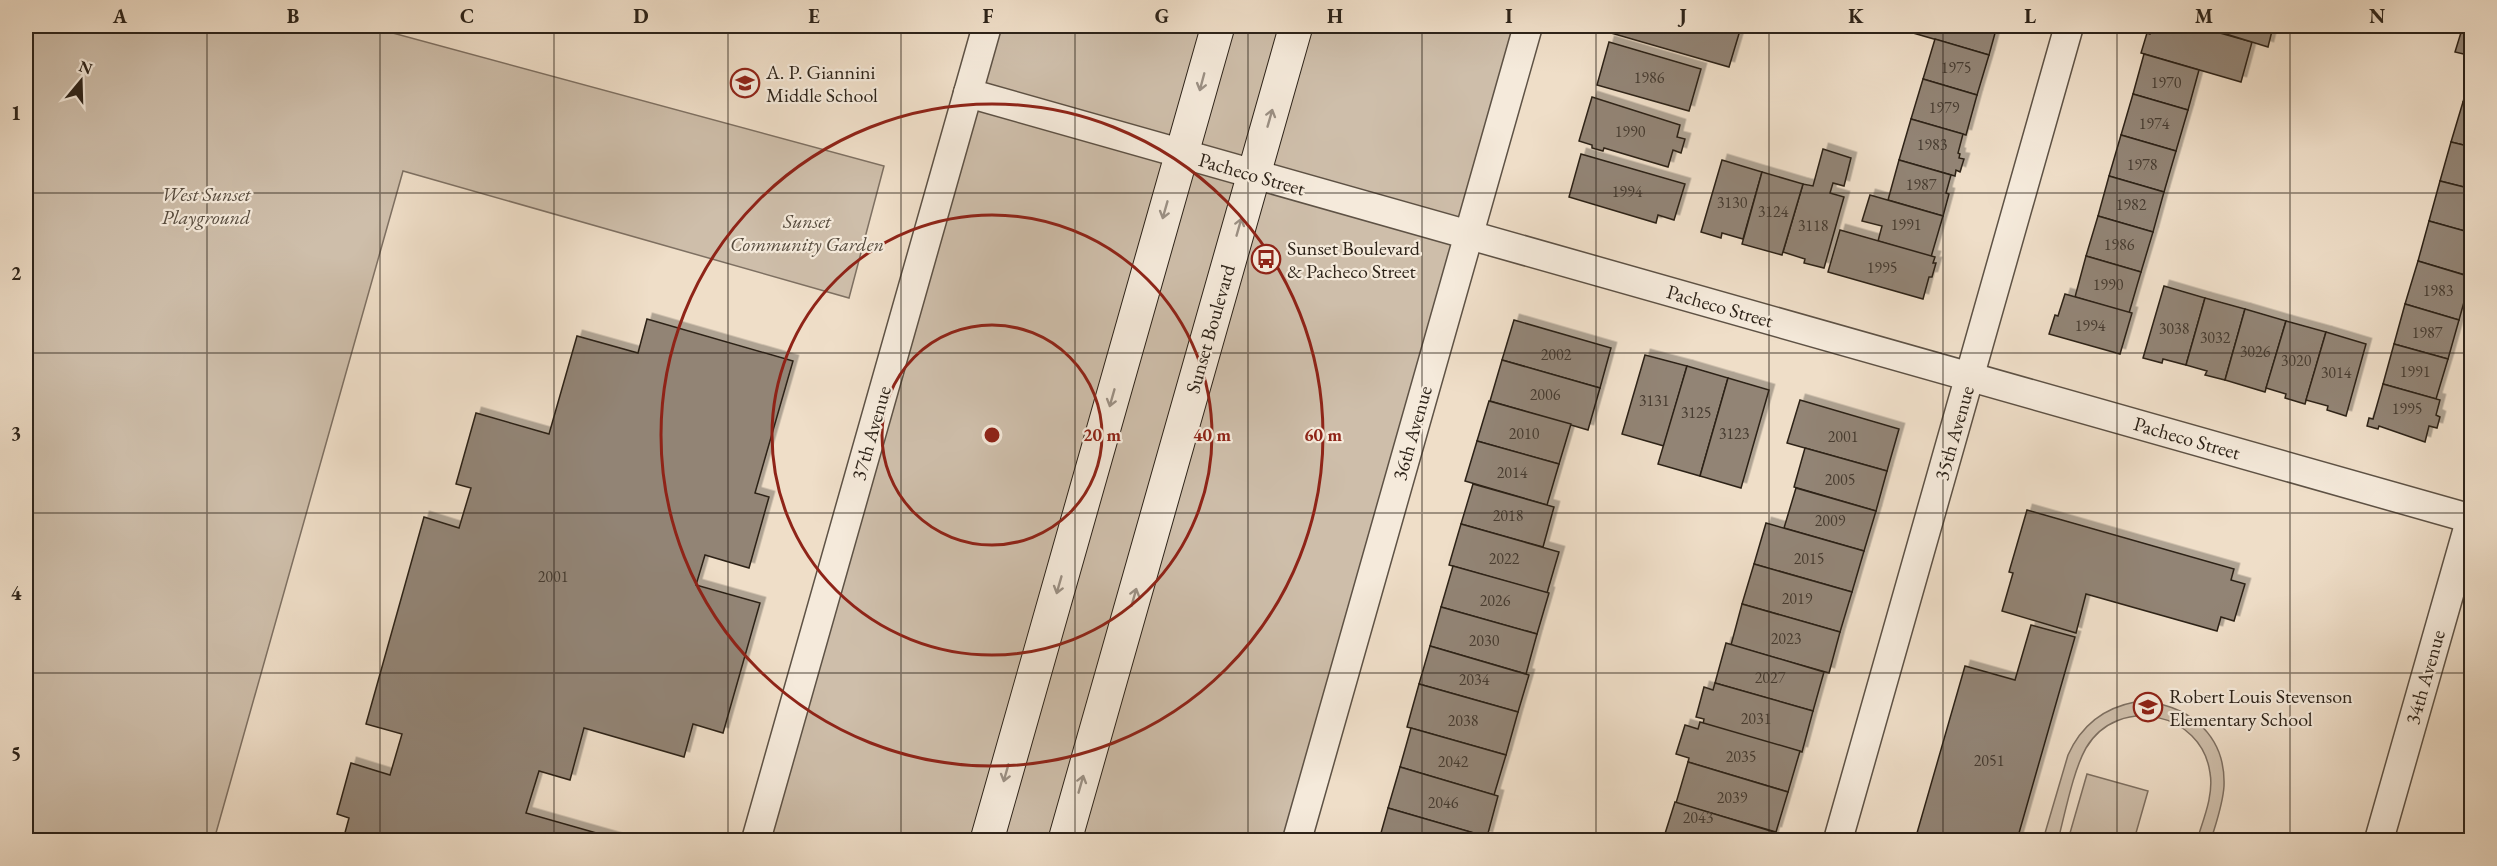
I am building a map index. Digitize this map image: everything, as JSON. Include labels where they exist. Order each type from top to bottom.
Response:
[{"type":"main road","points":[[987,840],[1218,26]]},
{"type":"main road","name":"Sunset Boulevard","points":[[1065,840],[1296,26]]},
{"type":"street","name":"37th Avenue","points":[[756,840],[987,26]]},
{"type":"street","name":"36th Avenue","points":[[1296,840],[1528,26]]},
{"type":"street","name":"35th Avenue","points":[[1838,840],[2069,26]]},
{"type":"street","name":"Pacheco Street","points":[[968,93],[2471,517]]},
{"type":"street","name":"34th Avenue","points":[[2379,840],[2471,517]]},
{"type":"green space","name":"West Sunset Playground","points":[[26,26],[367,26],[884,166],[849,298],[403,171],[214,840],[26,840]]},
{"type":"green space","points":[[987,26],[1527,26],[1296,840],[756,840]]},
{"type":"green space","points":[[2135,702],[2170,707],[2186,714],[2210,736],[2218,750],[2223,767],[2224,786],[2221,807],[2211,840],[2197,840],[2207,807],[2211,781],[2204,752],[2192,736],[2176,724],[2157,717],[2137,716],[2118,721],[2100,731],[2086,748],[2073,780],[2058,840],[2043,840],[2068,755],[2079,735],[2103,714]]},
{"type":"green space","points":[[2087,774],[2148,791],[2134,840],[2068,840]]},
{"type":"building","points":[[1613,26],[1741,27],[1729,67],[1611,33]]},
{"type":"building","points":[[1889,26],[1997,26],[1989,55]]},
{"type":"building","points":[[2153,26],[2195,26],[2252,42],[2241,82],[2141,53],[2147,33],[2150,34]]},
{"type":"building","points":[[2195,26],[2219,26],[2217,32]]},
{"type":"building","points":[[2229,26],[2273,27],[2268,47],[2226,34]]},
{"type":"building","points":[[2463,26],[2472,26],[2472,56],[2455,52]]},
{"type":"building","points":[[1935,39],[1989,55],[1977,95],[1923,79]]},
{"type":"building","points":[[1609,42],[1701,69],[1689,111],[1597,85]]},
{"type":"building","points":[[2144,54],[2199,70],[2188,110],[2133,94]]},
{"type":"building","points":[[2472,71],[2472,104],[2463,102]]},
{"type":"building","points":[[1923,79],[1977,95],[1966,135],[1911,119]]},
{"type":"building","points":[[2133,94],[2188,110],[2176,151],[2121,135]]},
{"type":"building","points":[[1592,97],[1680,125],[1677,137],[1685,139],[1681,153],[1673,150],[1668,167],[1604,148],[1603,151],[1592,148],[1592,145],[1579,141]]},
{"type":"building","points":[[2463,102],[2472,104],[2472,147],[2451,142]]},
{"type":"building","points":[[1911,119],[1963,134],[1958,153],[1959,158],[1964,159],[1960,172],[1956,170],[1955,176],[1899,160]]},
{"type":"building","points":[[2121,135],[2176,151],[2164,192],[2109,176]]},
{"type":"building","points":[[2451,142],[2472,147],[2472,189],[2440,181]]},
{"type":"building","points":[[1823,149],[1851,158],[1844,186],[1833,183],[1830,193],[1844,197],[1824,268],[1804,263],[1805,259],[1783,252],[1803,184],[1813,186]]},
{"type":"building","points":[[1581,154],[1685,184],[1674,220],[1658,215],[1656,223],[1569,197]]},
{"type":"building","points":[[1722,160],[1762,172],[1743,239],[1722,233],[1721,238],[1701,232]]},
{"type":"building","points":[[1899,160],[1951,175],[1943,216],[1888,200]]},
{"type":"building","points":[[1762,172],[1803,184],[1782,255],[1742,244]]},
{"type":"building","points":[[2109,176],[2164,192],[2153,232],[2098,216]]},
{"type":"building","points":[[2440,181],[2472,189],[2472,233],[2429,221]]},
{"type":"building","points":[[1870,195],[1943,216],[1931,257],[1878,241],[1882,226],[1862,221]]},
{"type":"building","points":[[2098,216],[2153,232],[2141,272],[2086,256]]},
{"type":"building","points":[[2429,221],[2472,233],[2472,277],[2418,261]]},
{"type":"building","points":[[1840,230],[1935,257],[1933,263],[1936,263],[1932,277],[1929,277],[1923,299],[1828,272]]},
{"type":"building","points":[[2086,256],[2141,272],[2129,313],[2075,297]]},
{"type":"building","points":[[2418,261],[2471,277],[2459,320],[2405,304]]},
{"type":"building","points":[[2164,286],[2205,298],[2186,365],[2163,359],[2162,363],[2143,358]]},
{"type":"building","points":[[2065,294],[2132,313],[2120,354],[2049,334]]},
{"type":"building","points":[[2205,298],[2245,309],[2225,380],[2205,375],[2207,371],[2186,365]]},
{"type":"building","points":[[2405,304],[2459,320],[2448,359],[2394,344]]},
{"type":"building","points":[[2245,309],[2286,321],[2265,392],[2225,380]]},
{"type":"building","points":[[647,319],[793,361],[755,493],[769,497],[749,568],[705,555],[696,585],[760,603],[723,733],[693,724],[684,757],[584,728],[570,780],[539,771],[526,813],[621,840],[343,840],[349,818],[337,814],[351,763],[390,775],[402,734],[366,724],[424,517],[459,528],[471,488],[456,484],[476,413],[549,434],[577,336],[638,353]]},
{"type":"building","points":[[1514,320],[1611,348],[1600,388],[1502,360]]},
{"type":"building","points":[[2286,321],[2326,332],[2305,404],[2285,398],[2286,394],[2266,388]]},
{"type":"building","points":[[2326,332],[2366,344],[2346,416],[2327,410],[2328,406],[2306,400]]},
{"type":"building","points":[[2394,344],[2448,359],[2436,399],[2383,384]]},
{"type":"building","points":[[1645,355],[1687,366],[1664,446],[1622,434]]},
{"type":"building","points":[[1502,360],[1600,388],[1588,430],[1490,401]]},
{"type":"building","points":[[1687,366],[1728,378],[1700,476],[1658,464]]},
{"type":"building","points":[[1728,378],[1769,390],[1741,488],[1700,476]]},
{"type":"building","points":[[2383,384],[2440,400],[2436,415],[2440,417],[2437,428],[2429,426],[2425,442],[2379,426],[2378,429],[2367,426],[2369,418],[2373,419]]},
{"type":"building","points":[[1800,400],[1899,429],[1887,471],[1787,443]]},
{"type":"building","points":[[1489,401],[1571,424],[1559,464],[1477,441]]},
{"type":"building","points":[[1477,441],[1559,464],[1547,505],[1465,481]]},
{"type":"building","points":[[1805,448],[1887,471],[1876,511],[1794,487]]},
{"type":"building","points":[[1473,484],[1554,507],[1543,547],[1461,524]]},
{"type":"building","points":[[1796,488],[1876,511],[1864,551],[1784,528]]},
{"type":"building","points":[[2027,510],[2234,569],[2231,580],[2245,584],[2234,621],[2221,617],[2217,631],[2086,594],[2076,633],[2002,611],[2013,573],[2009,572]]},
{"type":"building","points":[[1766,523],[1864,551],[1852,592],[1754,564]]},
{"type":"building","points":[[1461,524],[1559,552],[1547,593],[1449,565]]},
{"type":"building","points":[[1754,564],[1852,592],[1840,632],[1742,604]]},
{"type":"building","points":[[1453,566],[1549,593],[1537,634],[1441,607]]},
{"type":"building","points":[[1742,604],[1840,632],[1829,673],[1731,645]]},
{"type":"building","points":[[1441,607],[1537,634],[1526,674],[1430,646]]},
{"type":"building","points":[[2031,625],[2075,637],[2017,840],[1915,840],[1965,666],[2015,680]]},
{"type":"building","points":[[1726,643],[1824,672],[1813,711],[1715,683]]},
{"type":"building","points":[[1430,646],[1529,675],[1518,712],[1419,684]]},
{"type":"building","points":[[1715,683],[1813,711],[1802,752],[1703,724],[1704,719],[1696,717],[1704,687],[1713,690]]},
{"type":"building","points":[[1419,684],[1518,712],[1506,755],[1407,727]]},
{"type":"building","points":[[1700,722],[1800,751],[1788,792],[1688,762],[1689,758],[1676,754],[1685,725],[1698,729]]},
{"type":"building","points":[[1411,728],[1506,755],[1494,795],[1400,767]]},
{"type":"building","points":[[1688,762],[1788,792],[1776,832],[1676,803]]},
{"type":"building","points":[[1400,767],[1498,796],[1487,837],[1388,808]]},
{"type":"building","points":[[1675,802],[1774,832],[1772,840],[1663,840]]},
{"type":"building","points":[[1388,808],[1481,835],[1479,840],[1379,840]]},
{"type":"building","points":[[2472,822],[2472,840],[2462,840],[2465,830],[2469,831]]},
{"type":"place","name":"A. P. Giannini Middle School","points":[[745,83]]},
{"type":"place","name":"Sunset Boulevard & Pacheco Street","points":[[1266,259]]},
{"type":"place","name":"Robert Louis Stevenson Elementary School","points":[[2148,707]]},
{"type":"park label","name":"Sunset Community Garden","points":[[807,232]]}]
